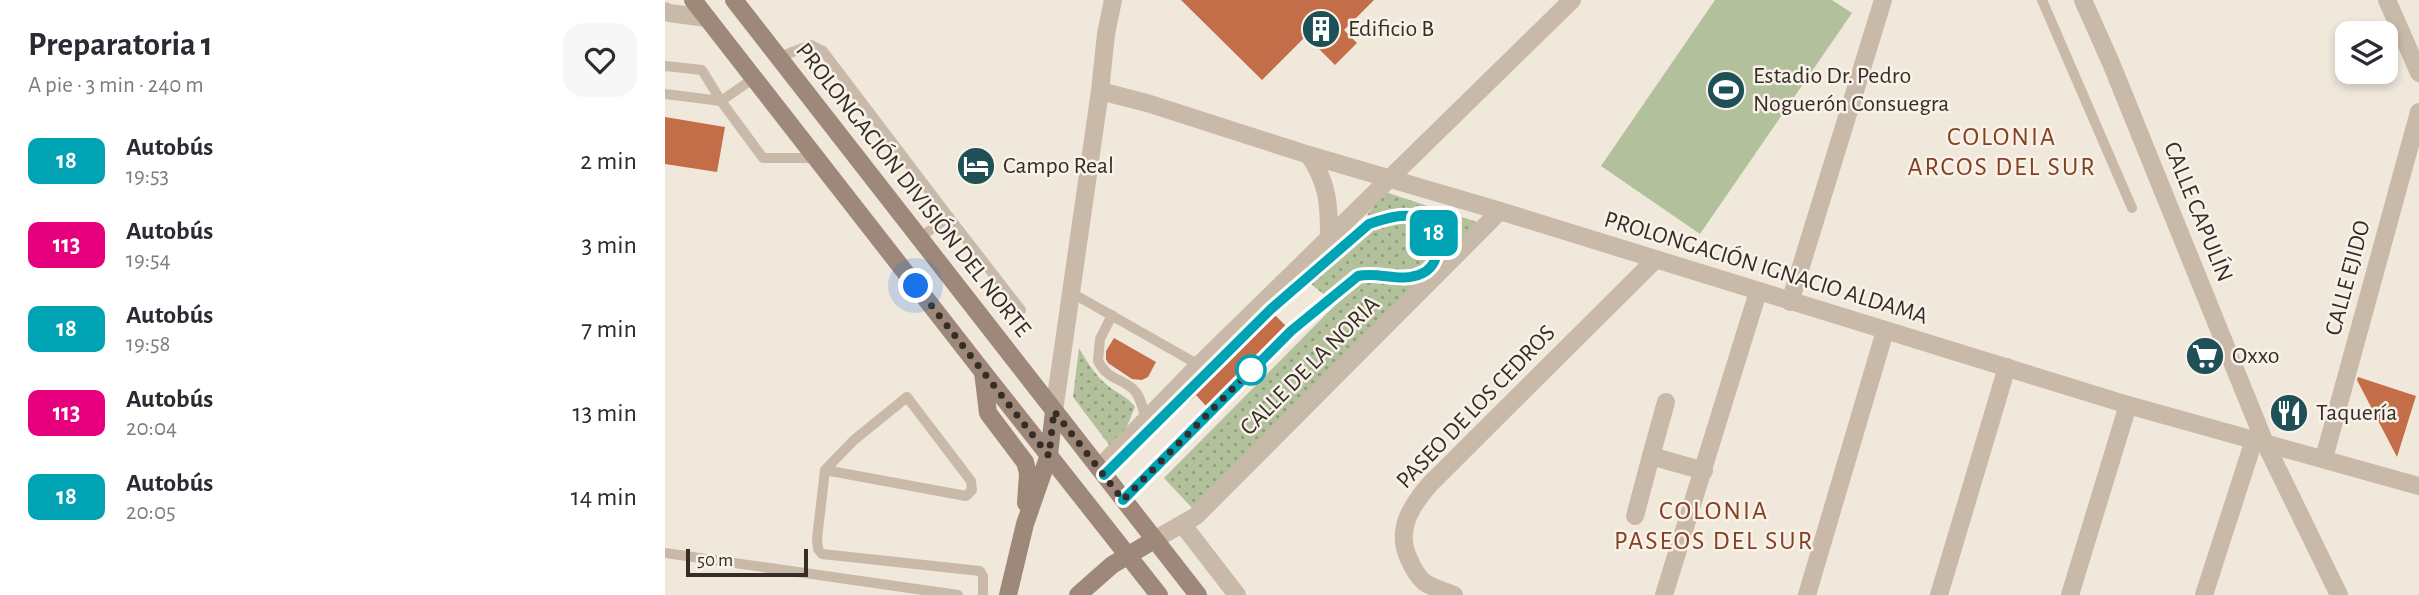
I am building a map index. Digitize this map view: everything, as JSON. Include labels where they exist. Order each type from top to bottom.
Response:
[{"type":"main road","points":[[694,0],[1159,595]]},
{"type":"main road","name":"PROLONGACIÓN DIVISIÓN DEL NORTE","points":[[734,0],[1198,595]]},
{"type":"main road","points":[[849,200],[878,184]]},
{"type":"main road","points":[[983,372],[988,413],[1025,462],[1028,473],[1025,524]]},
{"type":"main road","points":[[1008,595],[1025,524],[1049,456],[1054,411]]},
{"type":"main road","points":[[1078,595],[1112,565],[1154,540]]},
{"type":"street","points":[[1054,411],[1100,91],[1105,34],[1113,0]]},
{"type":"street","points":[[1101,472],[1199,365],[1572,0]]},
{"type":"street","points":[[1790,302],[1883,0]]},
{"type":"street","name":"CALLE CAPULÍN","points":[[2083,0],[2116,75],[2259,442],[2339,595]]},
{"type":"street","points":[[2388,0],[2419,73]]},
{"type":"street","points":[[665,10],[669,13],[707,18]]},
{"type":"street","name":"PROLONGACIÓN IGNACIO ALDAMA","points":[[1100,91],[1147,103],[2128,405],[2419,485]]},
{"type":"street","name":"CALLE EJIDO","points":[[2324,458],[2419,112]]},
{"type":"street","points":[[1309,155],[1320,172],[1329,201],[1329,236]]},
{"type":"street","name":"CALLE DE LA NORIA","points":[[1154,540],[1196,516],[1500,211]]},
{"type":"street","name":"PASEO DE LOS CEDROS","points":[[1454,595],[1423,582],[1413,568],[1403,538],[1412,505],[1656,259]]},
{"type":"street","points":[[1664,595],[1758,292]]},
{"type":"street","points":[[1807,595],[1885,331]]},
{"type":"street","points":[[1939,595],[2007,367]]},
{"type":"street","points":[[1635,516],[1666,402]]},
{"type":"street","points":[[2070,595],[2128,405]]},
{"type":"street","points":[[2204,595],[2259,442]]},
{"type":"street","points":[[1651,456],[1704,471]]},
{"type":"street","points":[[1183,525],[1237,595]]},
{"type":"lane","points":[[2042,0],[2132,208]]},
{"type":"lane","points":[[779,57],[811,45],[823,51],[1021,310]]},
{"type":"lane","points":[[665,65],[702,70],[763,158],[816,158]]},
{"type":"lane","points":[[665,94],[721,101],[754,78]]},
{"type":"lane","points":[[1101,472],[1271,309],[1369,224],[1388,218],[1409,216],[1420,217],[1431,227],[1436,236],[1438,253],[1434,265],[1424,273],[1406,278],[1372,273],[1358,276],[1291,331],[1123,500]]},
{"type":"lane","points":[[919,237],[949,218]]},
{"type":"lane","points":[[1072,293],[1199,365]]},
{"type":"lane","points":[[1112,315],[1100,339],[1098,361],[1107,374],[1132,388],[1141,401],[1147,421]]},
{"type":"lane","points":[[825,470],[966,496],[972,490],[971,481],[907,397],[854,440],[825,470],[818,549],[823,554],[980,571],[983,576],[983,595]]},
{"type":"lane","points":[[665,553],[958,595]]},
{"type":"green space","name":"Estadio Dr. Pedro Noguerón Consuegra","points":[[1715,0],[1832,0],[1852,13],[1700,234],[1601,166]]},
{"type":"green space","points":[[1385,192],[1486,225],[1192,508],[1164,478],[1356,284],[1368,278],[1386,281],[1435,268],[1434,225],[1403,214],[1373,217],[1367,215]]},
{"type":"green space","points":[[1414,224],[1422,227],[1428,235],[1430,256],[1418,270],[1401,274],[1374,271],[1357,273],[1327,297],[1311,284],[1372,228]]},
{"type":"green space","points":[[1079,348],[1099,377],[1135,407],[1125,431],[1110,446],[1073,397]]},
{"type":"building","points":[[1181,0],[1374,0],[1344,30],[1357,43],[1335,65],[1306,36],[1262,80]]},
{"type":"building","points":[[665,117],[725,127],[717,172],[665,164]]},
{"type":"building","points":[[1275,315],[1286,326],[1206,406],[1196,395],[1189,401]]},
{"type":"building","points":[[1114,338],[1156,362],[1148,377],[1142,380],[1132,379],[1108,363],[1106,351]]},
{"type":"building","points":[[2358,377],[2416,396],[2397,457],[2357,380]]},
{"type":"bus line","name":"18","points":[[1104,475],[1271,309],[1369,224],[1388,218],[1409,216],[1420,217],[1431,227],[1436,236],[1438,253],[1434,265],[1424,273],[1406,278],[1372,273],[1358,276],[1291,331],[1123,500]]},
{"type":"place","name":"Edificio B","points":[[1321,29]]},
{"type":"place","name":"Estadio Dr. Pedro Noguerón Consuegra","points":[[1726,90]]},
{"type":"place","name":"Campo Real","points":[[976,166]]},
{"type":"place","name":"Oxxo","points":[[2205,356]]},
{"type":"place","name":"Taquería","points":[[2289,413]]},
{"type":"district","name":"COLONIA ARCOS DEL SUR","points":[[2002,152]]},
{"type":"district","name":"COLONIA PASEOS DEL SUR","points":[[1714,526]]},
{"type":"route","points":[[916,286],[1049,456],[1054,411],[1123,500],[1259,362],[1251,370]]}]
